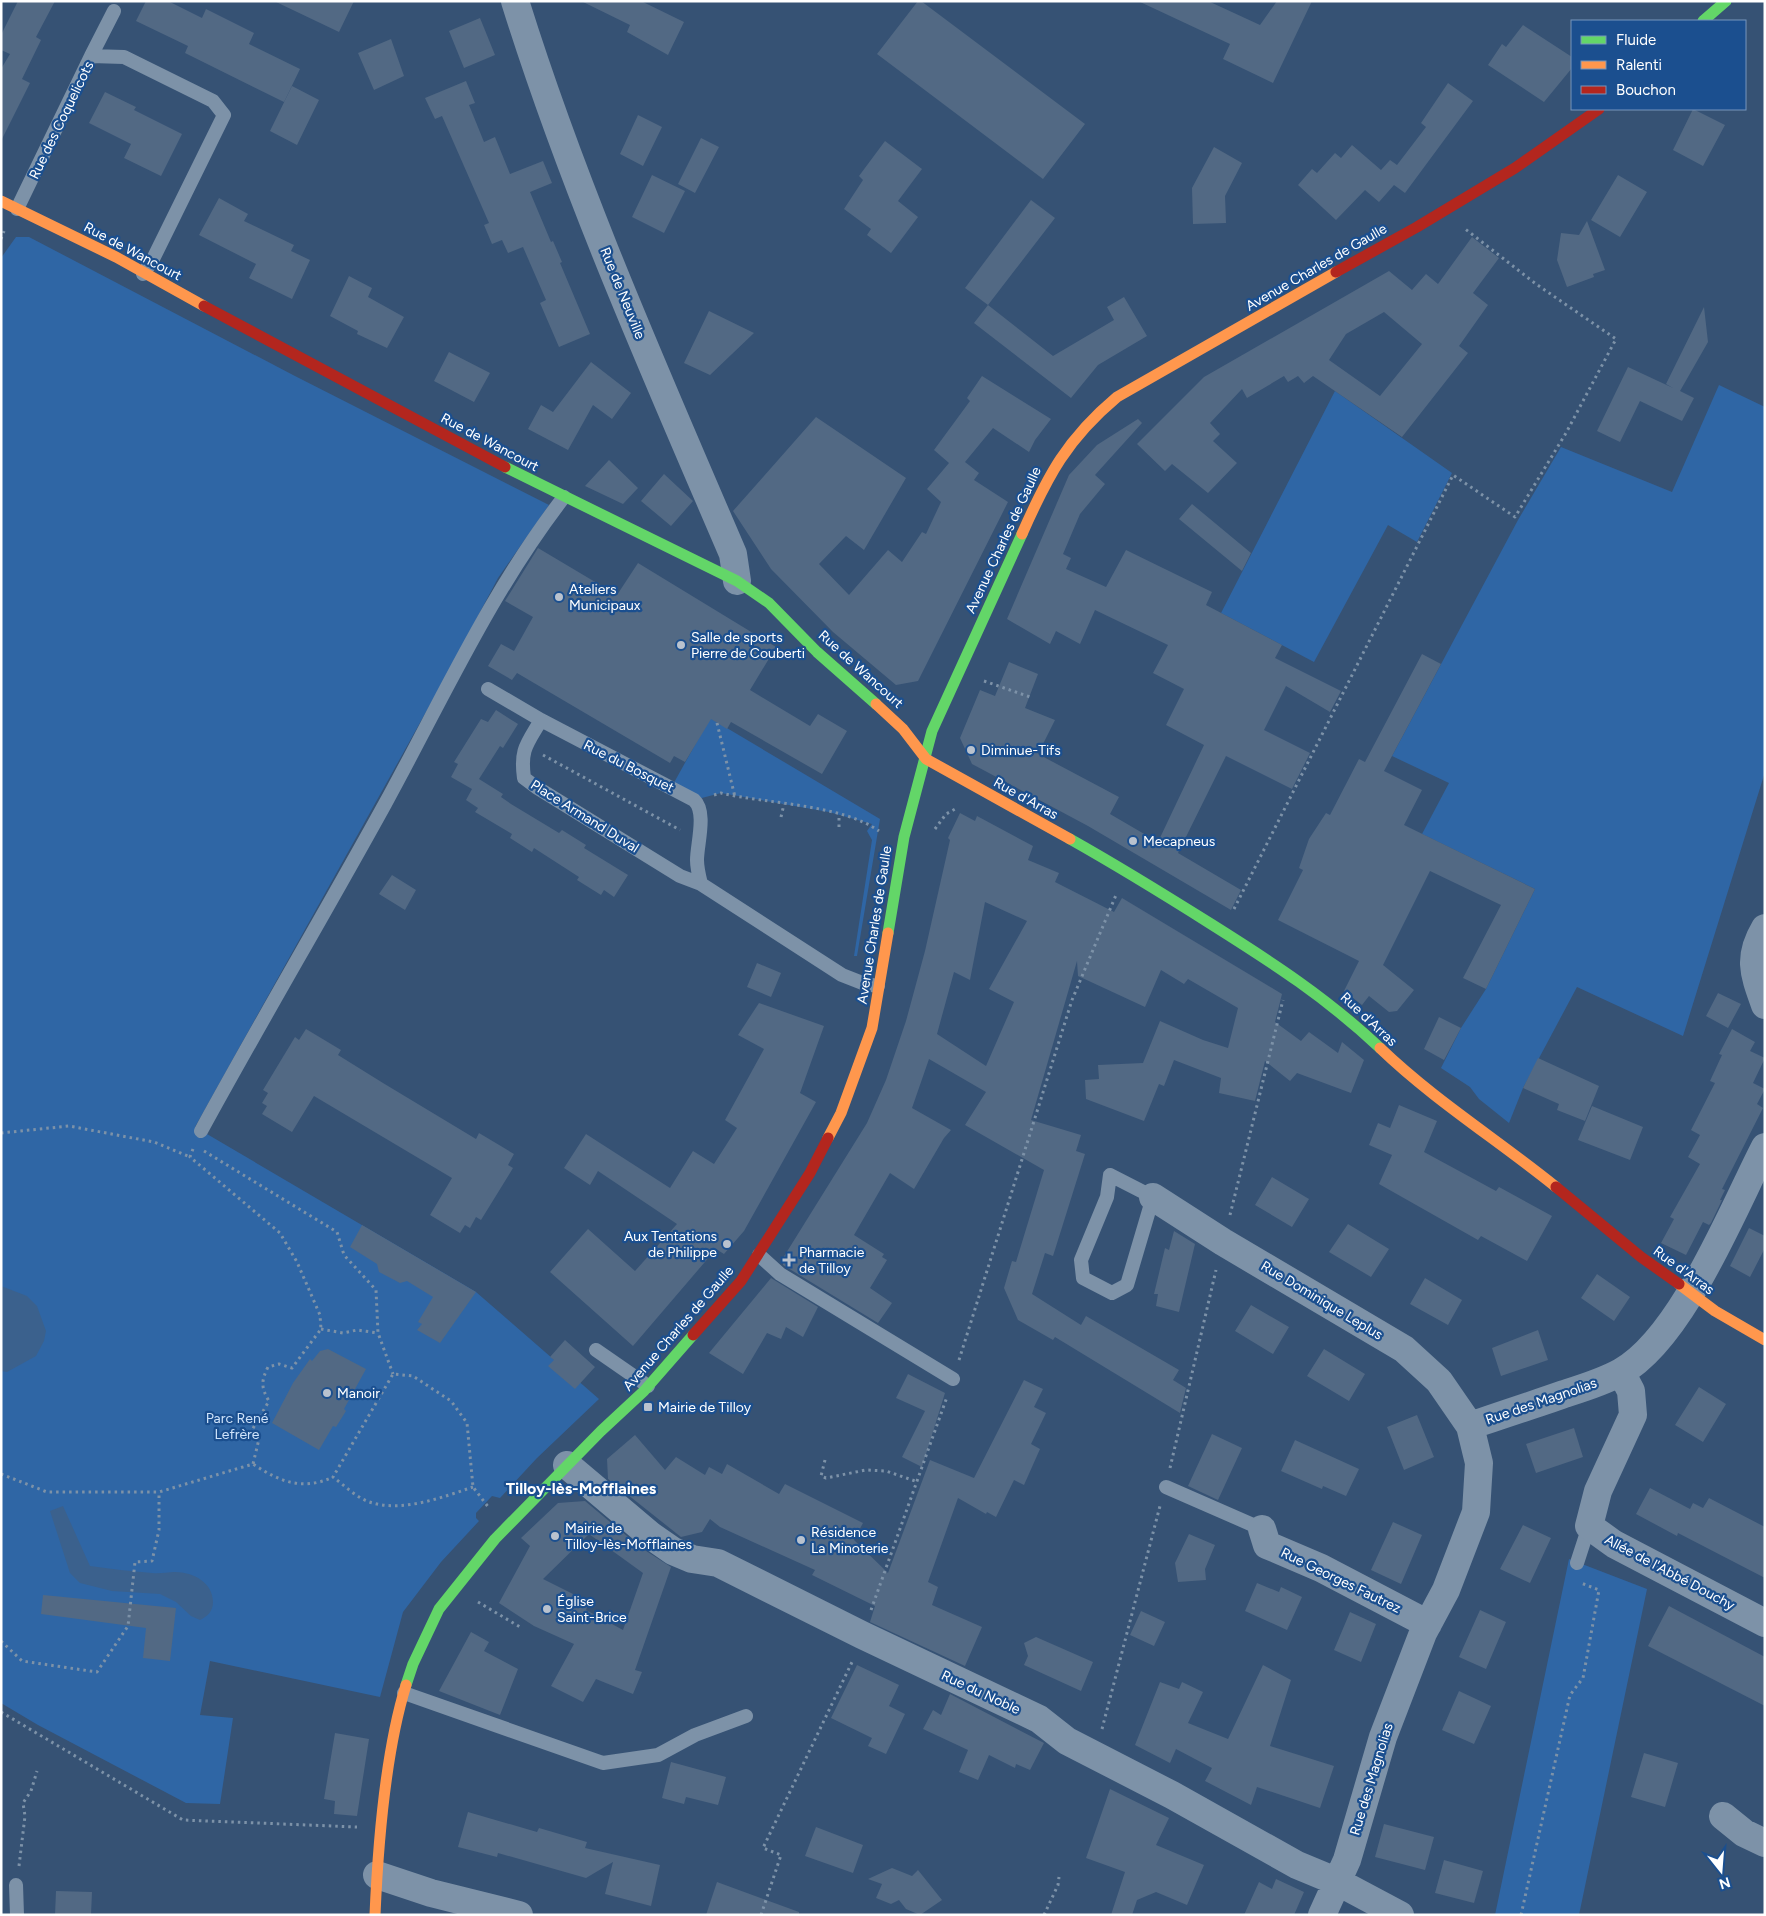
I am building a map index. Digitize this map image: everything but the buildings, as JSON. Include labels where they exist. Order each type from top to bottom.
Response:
[{"type":"street","name":"Rue de Neuville","points":[[515,1],[608,257],[665,397],[733,554],[737,580]]},
{"type":"street","points":[[1704,20],[1726,1]]},
{"type":"street","name":"Avenue Charles de Gaulle","points":[[375,1915],[377,1875],[391,1756],[404,1693],[413,1664],[428,1629],[485,1549],[648,1386],[721,1305],[759,1255],[810,1173],[841,1113],[872,1028],[909,812],[926,759],[932,731],[1046,480],[1068,445],[1091,418],[1118,397],[1190,354],[1241,328],[1515,168],[1598,110]]},
{"type":"street","name":"Rue de Wancourt","points":[[1,201],[116,257],[143,274],[564,497],[737,580],[768,604],[817,652],[881,708],[903,729],[926,759]]},
{"type":"street","name":"Rue d'Arras","points":[[926,759],[1129,872],[1291,974],[1348,1018],[1411,1078],[1510,1150],[1641,1257],[1690,1292],[1765,1340]]},
{"type":"street","points":[[1765,928],[1753,956],[1752,969],[1765,1005]]},
{"type":"street","name":"Rue des Magnolias","points":[[1322,1915],[1347,1860],[1383,1737],[1428,1624],[1446,1590],[1476,1512],[1478,1463],[1470,1426],[1590,1385],[1622,1372],[1652,1347],[1690,1292],[1765,1147]]},
{"type":"street","name":"Rue Dominique Leplus","points":[[1153,1197],[1223,1242],[1404,1349],[1440,1381],[1470,1426]]},
{"type":"street","points":[[1589,1526],[1598,1491],[1633,1414],[1631,1391],[1622,1372]]},
{"type":"street","name":"Rue du Noble","points":[[567,1465],[650,1535],[673,1551],[692,1559],[718,1563],[862,1635],[1039,1718],[1068,1741],[1172,1795],[1297,1865],[1338,1882],[1400,1915]]},
{"type":"street","name":"Allée de l'Abbé Douchy","points":[[1589,1526],[1614,1544],[1765,1623]]},
{"type":"street","name":"Rue Georges Fautrez","points":[[1262,1529],[1267,1544],[1321,1568],[1428,1624]]},
{"type":"street","points":[[1723,1816],[1744,1833],[1765,1843]]},
{"type":"street","points":[[377,1875],[431,1893],[519,1915]]},
{"type":"lane","points":[[91,56],[114,10]]},
{"type":"lane","name":"Rue des Coquelicots","points":[[17,209],[91,56],[124,57],[213,100],[224,115],[153,259],[143,274]]},
{"type":"lane","points":[[201,1131],[277,992],[384,805],[499,592],[564,497]]},
{"type":"lane","name":"Rue du Bosquet","points":[[488,689],[541,720],[694,800]]},
{"type":"lane","name":"Place Armand Duval","points":[[541,720],[522,757],[524,778],[680,876],[701,884]]},
{"type":"lane","points":[[694,800],[698,803],[700,816],[697,862],[701,884],[842,975],[865,984],[878,986]]},
{"type":"lane","points":[[1110,1175],[1153,1197],[1127,1285],[1112,1293],[1083,1278],[1081,1260],[1107,1197],[1110,1175]]},
{"type":"lane","points":[[759,1255],[788,1279],[953,1379]]},
{"type":"lane","points":[[596,1350],[648,1386]]},
{"type":"lane","points":[[1166,1488],[1262,1529]]},
{"type":"lane","points":[[1577,1563],[1589,1526]]},
{"type":"lane","points":[[404,1693],[603,1763],[658,1756],[695,1735],[746,1716]]},
{"type":"lane","points":[[16,1885],[17,1915]]},
{"type":"path","points":[[1232,914],[1453,475],[1515,518],[1566,433],[1616,339],[1586,321],[1464,228],[1448,208]]},
{"type":"path","points":[[958,671],[1033,698]]},
{"type":"path","points":[[717,723],[735,797]]},
{"type":"path","points":[[526,746],[698,840]]},
{"type":"path","points":[[934,831],[946,814],[955,808],[969,809],[979,790]]},
{"type":"path","points":[[694,800],[721,793],[735,797],[784,804],[862,820],[878,830],[904,837]]},
{"type":"path","points":[[781,817],[784,804]]},
{"type":"path","points":[[839,814],[839,827]]},
{"type":"path","points":[[761,1915],[781,1855],[763,1848],[857,1652],[953,1379],[1072,1000],[1117,893],[1129,872]]},
{"type":"path","points":[[1094,1754],[1106,1717],[1166,1488],[1223,1242],[1291,974]]},
{"type":"path","points":[[1,1133],[69,1126],[154,1142],[190,1157],[280,1233],[297,1262],[312,1294],[320,1315],[321,1329],[292,1368],[279,1364],[268,1367],[262,1380],[263,1392],[269,1401],[252,1430],[259,1439],[253,1464]]},
{"type":"path","points":[[190,1157],[194,1146]]},
{"type":"path","points":[[203,1150],[337,1232],[344,1255],[376,1290],[378,1333],[393,1374]]},
{"type":"path","points":[[321,1329],[343,1333],[357,1330],[378,1333]]},
{"type":"path","points":[[253,1464],[269,1475],[302,1486],[319,1484],[333,1477],[393,1374]]},
{"type":"path","points":[[393,1374],[413,1376],[451,1401],[467,1423],[473,1488],[490,1509],[509,1524]]},
{"type":"path","points":[[825,1460],[821,1476],[826,1478],[866,1470],[886,1471],[918,1482]]},
{"type":"path","points":[[1,1474],[47,1492],[159,1492],[253,1464]]},
{"type":"path","points":[[333,1477],[372,1503],[381,1504],[398,1505],[428,1501],[473,1488]]},
{"type":"path","points":[[1,1641],[22,1661],[97,1672],[128,1626],[136,1568],[135,1562],[152,1560],[158,1530],[159,1492]]},
{"type":"path","points":[[454,1590],[520,1627]]},
{"type":"path","points":[[1521,1915],[1570,1695],[1582,1678],[1599,1590]]},
{"type":"path","points":[[1,1712],[183,1820],[382,1829]]},
{"type":"path","points":[[16,1885],[25,1816],[23,1803],[31,1792],[37,1771]]},
{"type":"path","points":[[1044,1915],[1058,1885],[1059,1878]]},
{"type":"green space","name":"Parc René Lefrère","points":[[16,237],[29,237],[293,375],[549,505],[498,578],[451,667],[195,1127],[476,1292],[599,1399],[537,1458],[500,1498],[492,1496],[476,1513],[476,1518],[479,1521],[441,1562],[403,1612],[380,1697],[210,1661],[200,1715],[233,1718],[220,1804],[186,1803],[38,1725],[1,1703],[1,258]]},
{"type":"green space","points":[[1719,385],[1765,407],[1765,772],[1683,1036],[1577,987],[1523,1088],[1509,1123],[1479,1099],[1470,1087],[1441,1068],[1461,1028],[1486,989],[1535,889],[1422,834],[1449,783],[1392,756],[1518,520],[1561,447],[1672,492]]},
{"type":"green space","points":[[1335,391],[1452,473],[1417,542],[1388,525],[1314,662],[1221,613]]},
{"type":"green space","points":[[710,718],[880,819],[857,956],[854,956],[872,840],[867,831],[872,824],[829,812],[721,793],[694,800],[671,788]]},
{"type":"green space","points":[[1569,1559],[1647,1589],[1579,1915],[1495,1915]]},
{"type":"shaded area","points":[[1,1286],[27,1296],[37,1306],[46,1331],[44,1341],[36,1356],[7,1372],[1,1371]]},
{"type":"shaded area","points":[[63,1506],[90,1566],[155,1573],[175,1572],[195,1576],[210,1589],[213,1605],[210,1613],[200,1620],[191,1616],[176,1602],[160,1594],[112,1591],[80,1583],[70,1573],[50,1511]]},
{"type":"traffic: fast","points":[[1704,20],[1726,1]]},
{"type":"traffic: fast","points":[[505,467],[737,581],[769,603],[817,652],[876,704]]},
{"type":"traffic: fast","points":[[888,933],[904,837],[932,731],[1022,534]]},
{"type":"traffic: fast","points":[[1070,839],[1159,891],[1278,967],[1320,997],[1380,1048]]},
{"type":"traffic: fast","points":[[406,1685],[413,1664],[439,1609],[495,1539],[601,1431],[644,1391],[693,1335]]},
{"type":"traffic: slow","points":[[1,201],[116,257],[204,306]]},
{"type":"traffic: slow","points":[[1022,534],[1060,459],[1085,428],[1117,397],[1336,272]]},
{"type":"traffic: slow","points":[[876,704],[903,729],[926,759],[1070,839]]},
{"type":"traffic: slow","points":[[828,1138],[841,1113],[872,1028],[888,933]]},
{"type":"traffic: slow","points":[[1380,1048],[1422,1085],[1556,1187]]},
{"type":"traffic: slow","points":[[1679,1284],[1715,1311],[1765,1340]]},
{"type":"traffic: slow","points":[[375,1915],[378,1859],[388,1769],[406,1685]]},
{"type":"traffic: jam","points":[[1336,272],[1417,227],[1515,168],[1598,110]]},
{"type":"traffic: jam","points":[[204,306],[505,467]]},
{"type":"traffic: jam","points":[[693,1335],[741,1281],[810,1173],[828,1138]]},
{"type":"traffic: jam","points":[[1556,1187],[1641,1257],[1679,1284]]},
{"type":"place","name":"Ateliers Municipaux","points":[[559,597]]},
{"type":"place","name":"Salle de sports Pierre de Couberti","points":[[681,645]]},
{"type":"place","name":"Diminue-Tifs","points":[[971,750]]},
{"type":"place","name":"Mecapneus","points":[[1133,841]]},
{"type":"place","name":"Aux Tentations de Philippe","points":[[727,1244]]},
{"type":"place","name":"Pharmacie de Tilloy","points":[[789,1260]]},
{"type":"place","name":"Manoir","points":[[327,1393]]},
{"type":"place","name":"Mairie de Tilloy","points":[[648,1407]]},
{"type":"place","name":"Mairie de Tilloy-lès-Mofflaines","points":[[555,1536]]},
{"type":"place","name":"Résidence La Minoterie","points":[[801,1540]]},
{"type":"place","name":"Église Saint-Brice","points":[[547,1609]]},
{"type":"district","name":"Tilloy-lès-Mofflaines","points":[[581,1488]]}]
